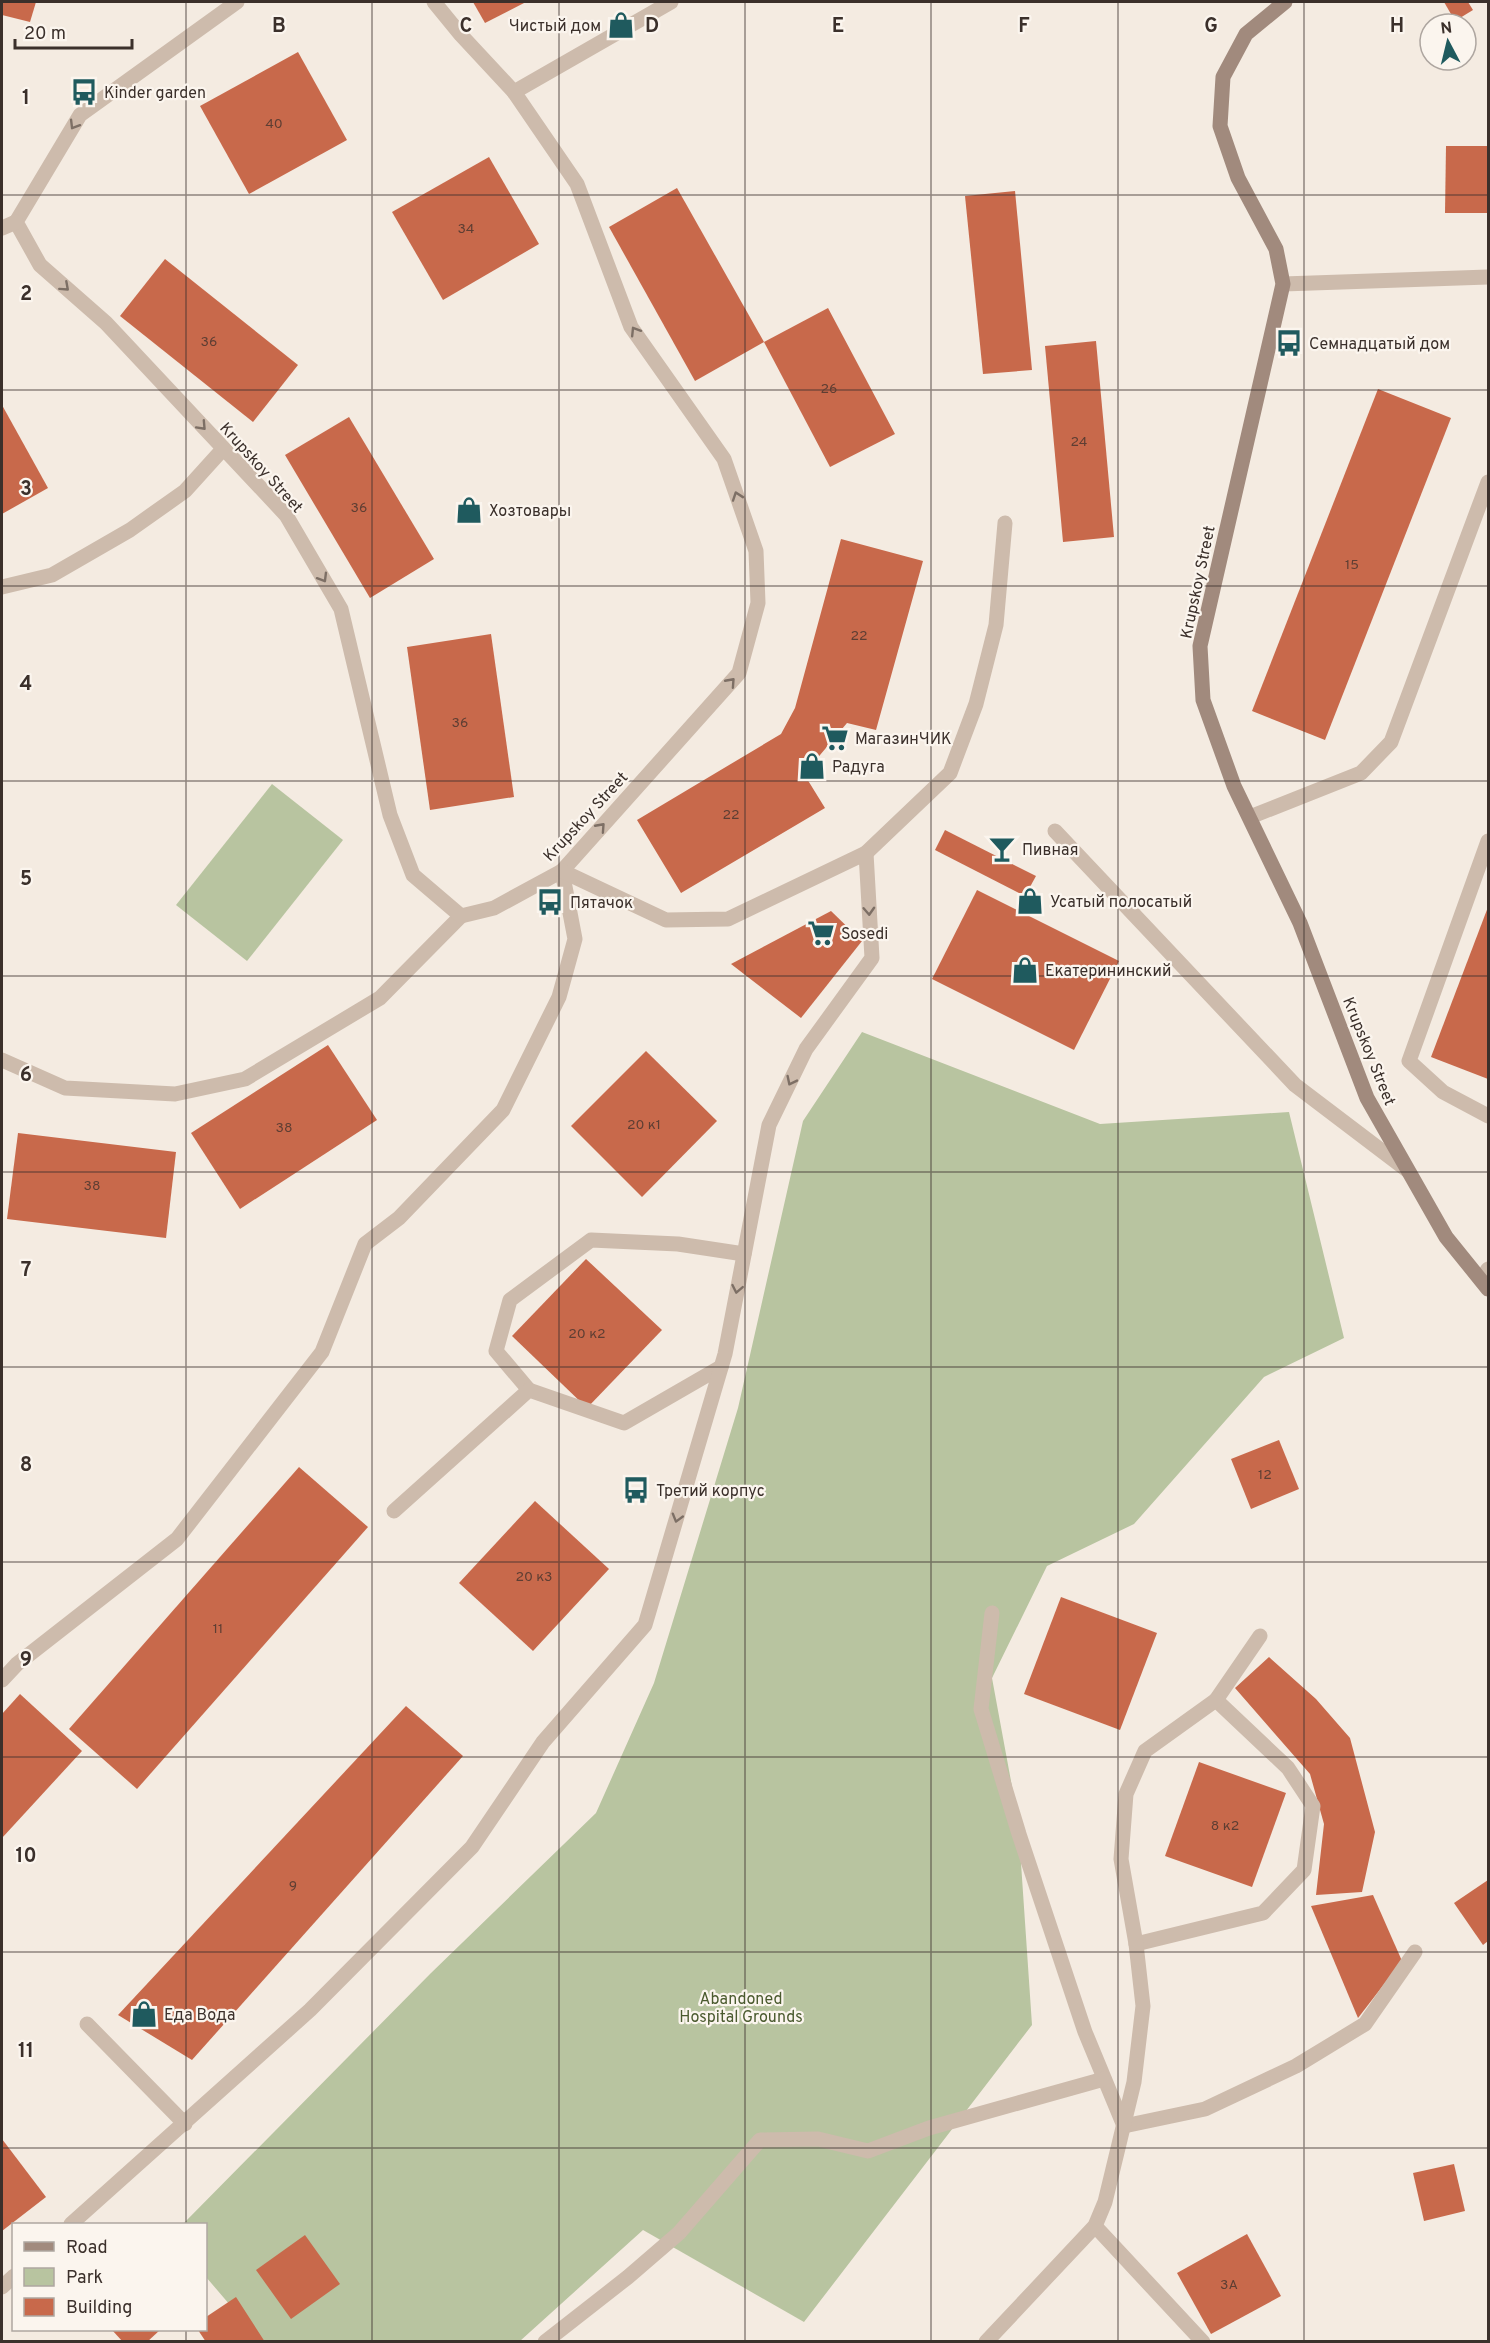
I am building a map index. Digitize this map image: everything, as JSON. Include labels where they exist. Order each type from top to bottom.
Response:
[{"type":"street","points":[[2,228],[16,222],[80,115],[237,2]]},
{"type":"street","name":"Krupskoy Street","points":[[16,222],[40,265],[106,323],[286,515],[341,609],[390,815],[413,875],[461,916],[494,908],[562,871],[739,673],[758,603],[756,551],[724,459],[631,327],[577,184],[514,92],[434,2]]},
{"type":"street","points":[[514,92],[671,2]]},
{"type":"street","name":"Krupskoy Street","points":[[1285,2],[1246,34],[1223,78],[1220,126],[1238,178],[1275,249],[1282,284],[1200,646],[1203,700],[1234,786],[1300,923],[1367,1098],[1446,1237],[1486,1279]]},
{"type":"street","points":[[1282,284],[1488,277]]},
{"type":"street","points":[[2,587],[52,575],[130,530],[185,491],[223,449]]},
{"type":"street","points":[[1250,817],[1362,773],[1391,742],[1488,482]]},
{"type":"street","points":[[562,871],[666,920],[728,919],[866,853],[950,773],[976,704],[996,625],[1005,523]]},
{"type":"street","points":[[1055,831],[1295,1085],[1407,1170]]},
{"type":"street","points":[[1488,841],[1409,1061],[1443,1092],[1488,1116]]},
{"type":"street","points":[[72,2223],[310,2010],[472,1847],[543,1742],[645,1625],[721,1366],[769,1125],[806,1049],[872,958],[866,853]]},
{"type":"street","points":[[2,1680],[17,1664],[177,1539],[322,1352],[365,1244],[399,1218],[503,1110],[560,997],[574,939],[562,871]]},
{"type":"street","points":[[2,1060],[65,1088],[175,1094],[245,1079],[380,998],[461,916]]},
{"type":"street","points":[[721,1366],[624,1423],[530,1390],[495,1352],[510,1300],[591,1240],[678,1244],[744,1254]]},
{"type":"street","points":[[394,1511],[530,1390]]},
{"type":"street","points":[[992,1612],[981,1709],[1019,1834],[1085,2032],[1124,2126]]},
{"type":"street","points":[[986,2342],[1095,2226],[1105,2202],[1134,2082],[1143,2006],[1136,1944],[1120,1859],[1126,1794],[1145,1751],[1216,1700],[1260,1636]]},
{"type":"street","points":[[1136,1944],[1263,1913],[1304,1870],[1313,1806],[1288,1768],[1216,1700]]},
{"type":"street","points":[[1124,2126],[1204,2109],[1296,2066],[1365,2024],[1415,1952]]},
{"type":"street","points":[[87,2024],[184,2124]]},
{"type":"street","points":[[545,2342],[628,2277],[679,2233],[760,2140],[818,2139],[868,2151],[929,2128],[1104,2079]]},
{"type":"street","points":[[1095,2226],[1203,2342]]},
{"type":"green space","points":[[272,784],[343,840],[247,961],[176,905]]},
{"type":"green space","name":"Abandoned Hospital Grounds","points":[[862,1032],[1100,1124],[1289,1112],[1344,1338],[1264,1377],[1134,1524],[1047,1566],[992,1678],[1018,1819],[1032,2025],[804,2322],[643,2230],[520,2341],[204,2341],[236,2312],[207,2278],[207,2223],[184,2223],[431,1973],[596,1813],[654,1683],[738,1408],[803,1121]]},
{"type":"building","points":[[2,2],[36,2],[30,22],[2,15]]},
{"type":"building","points":[[473,2],[526,2],[485,23]]},
{"type":"building","points":[[1444,2],[1468,2],[1473,10],[1470,12],[1450,12]]},
{"type":"building","points":[[298,52],[347,140],[249,194],[200,106]]},
{"type":"building","points":[[1446,146],[1488,146],[1488,213],[1445,213]]},
{"type":"building","points":[[489,157],[539,244],[443,300],[392,212]]},
{"type":"building","points":[[677,188],[764,342],[695,381],[609,227]]},
{"type":"building","points":[[1015,191],[1032,370],[983,374],[965,196]]},
{"type":"building","points":[[165,259],[298,365],[253,422],[120,316]]},
{"type":"building","points":[[828,308],[895,434],[830,467],[764,342]]},
{"type":"building","points":[[1096,341],[1114,537],[1063,542],[1045,346]]},
{"type":"building","points":[[1378,389],[1451,418],[1325,740],[1252,711]]},
{"type":"building","points":[[2,405],[48,488],[2,514]]},
{"type":"building","points":[[349,417],[434,559],[370,598],[285,455]]},
{"type":"building","points":[[841,539],[923,561],[876,730],[847,723],[804,774],[825,808],[681,893],[637,820],[781,734],[795,708]]},
{"type":"building","points":[[491,634],[514,797],[430,810],[407,647]]},
{"type":"building","points":[[945,830],[1036,876],[1025,896],[935,850]]},
{"type":"building","name":"Екатерининский","points":[[977,890],[1119,961],[1074,1050],[932,979]]},
{"type":"building","points":[[1488,907],[1488,1079],[1431,1057]]},
{"type":"building","points":[[831,911],[862,941],[801,1018],[731,964]]},
{"type":"building","points":[[328,1045],[377,1120],[240,1209],[191,1133]]},
{"type":"building","points":[[646,1051],[717,1121],[642,1197],[571,1126]]},
{"type":"building","points":[[18,1133],[176,1152],[166,1238],[7,1219]]},
{"type":"building","points":[[586,1259],[662,1330],[587,1408],[512,1336]]},
{"type":"building","points":[[1279,1440],[1299,1489],[1251,1509],[1231,1459]]},
{"type":"building","points":[[299,1467],[368,1527],[137,1789],[69,1729]]},
{"type":"building","points":[[535,1501],[609,1569],[533,1651],[459,1583]]},
{"type":"building","points":[[1061,1597],[1157,1633],[1120,1730],[1024,1694]]},
{"type":"building","points":[[1269,1657],[1316,1699],[1350,1738],[1375,1832],[1362,1892],[1316,1895],[1324,1824],[1310,1774],[1235,1688]]},
{"type":"building","points":[[20,1694],[82,1751],[2,1838],[2,1714]]},
{"type":"building","points":[[406,1706],[463,1756],[192,2060],[118,2015]]},
{"type":"building","points":[[1199,1762],[1286,1793],[1252,1887],[1165,1856]]},
{"type":"building","points":[[1488,1880],[1488,1941],[1483,1945],[1454,1903]]},
{"type":"building","points":[[1373,1895],[1402,1961],[1358,2018],[1311,1906]]},
{"type":"building","points":[[2,2139],[46,2197],[2,2231]]},
{"type":"building","points":[[1454,2164],[1465,2211],[1424,2221],[1413,2173]]},
{"type":"building","points":[[1247,2234],[1281,2296],[1211,2334],[1177,2273]]},
{"type":"building","points":[[305,2235],[340,2284],[291,2319],[256,2270]]},
{"type":"building","points":[[236,2297],[265,2342],[206,2342],[199,2331],[207,2331],[207,2316]]},
{"type":"building","points":[[113,2331],[159,2331],[147,2342],[123,2342]]},
{"type":"place","name":"Чистый дом","points":[[621,25]]},
{"type":"place","name":"Kinder garden","points":[[84,92]]},
{"type":"place","name":"Семнадцатый дом","points":[[1289,343]]},
{"type":"place","name":"Хозтовары","points":[[469,510]]},
{"type":"place","name":"МагазинЧИК","points":[[835,738]]},
{"type":"place","name":"Радуга","points":[[812,766]]},
{"type":"place","name":"Пивная","points":[[1002,849]]},
{"type":"place","name":"Усатый полосатый","points":[[1030,901]]},
{"type":"place","name":"Пятачок","points":[[550,902]]},
{"type":"place","name":"Sosedi","points":[[821,933]]},
{"type":"place","name":"Екатерининский","points":[[1025,970]]},
{"type":"place","name":"Третий корпус","points":[[636,1490]]},
{"type":"place","name":"Еда Вода","points":[[144,2014]]}]
